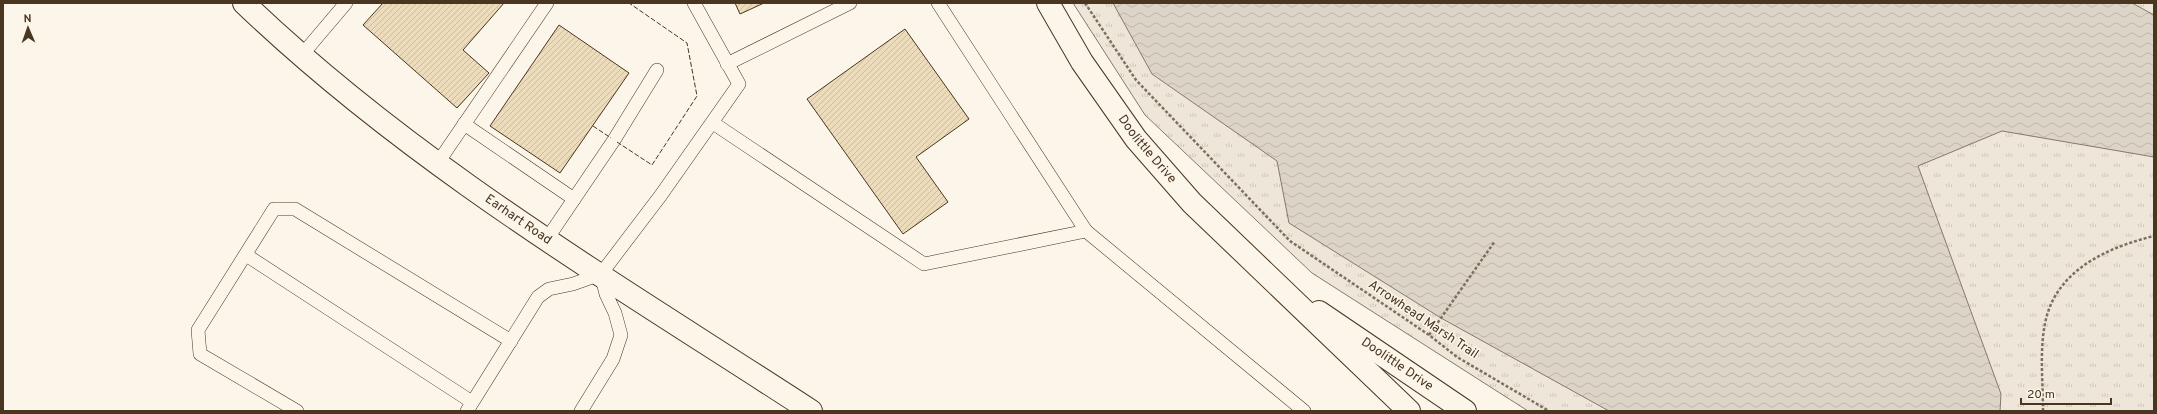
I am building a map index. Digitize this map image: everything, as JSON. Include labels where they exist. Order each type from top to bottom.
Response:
[{"type":"main road","name":"Earhart Road","points":[[244,3],[301,56],[387,128],[437,164],[490,202],[811,411]]},
{"type":"main road","name":"Doolittle Drive","points":[[1048,3],[1082,62],[1136,139],[1192,203],[1409,411]]},
{"type":"main road","name":"Doolittle Drive","points":[[1269,278],[1465,411]]},
{"type":"lane","points":[[301,56],[346,3]]},
{"type":"lane","points":[[437,164],[547,3]]},
{"type":"lane","points":[[246,255],[470,406],[538,297],[549,289],[573,284],[601,274],[661,195],[739,84],[694,3]]},
{"type":"lane","points":[[727,64],[850,3]]},
{"type":"lane","points":[[938,3],[1086,231],[1304,411]]},
{"type":"lane","points":[[548,239],[657,70]]},
{"type":"lane","points":[[713,123],[924,264],[1086,231]]},
{"type":"lane","points":[[464,124],[574,199]]},
{"type":"lane","points":[[298,411],[200,354],[198,330],[274,209],[295,209],[511,341]]},
{"type":"lane","points":[[580,411],[613,359],[621,335],[615,313],[606,294],[601,274]]},
{"type":"path","name":"Arrowhead Marsh Trail","points":[[1085,3],[1136,80],[1290,241],[1428,335],[1457,357],[1549,411]]},
{"type":"path","points":[[2043,411],[2042,356],[2046,319],[2061,285],[2089,261],[2126,243],[2154,236]]},
{"type":"path","points":[[1428,335],[1495,241]]},
{"type":"green space","points":[[1073,3],[2154,3],[2154,411],[1528,411],[1312,273],[1145,115]]},
{"type":"water","points":[[1113,3],[2132,3],[2154,15],[2154,157],[2002,131],[1918,166],[2001,394],[2000,411],[1609,411],[1441,318],[1289,223],[1277,161],[1152,74]]},
{"type":"building","points":[[383,3],[504,3],[463,50],[489,73],[457,108],[363,25]]},
{"type":"building","points":[[735,3],[764,3],[740,14]]},
{"type":"building","points":[[559,25],[629,73],[560,173],[490,126]]},
{"type":"building","points":[[905,29],[969,119],[916,157],[948,202],[903,234],[807,99]]},
{"type":"fence","points":[[617,142],[652,165],[697,96],[687,43],[629,3]]},
{"type":"fence","points":[[593,126],[611,138]]}]
